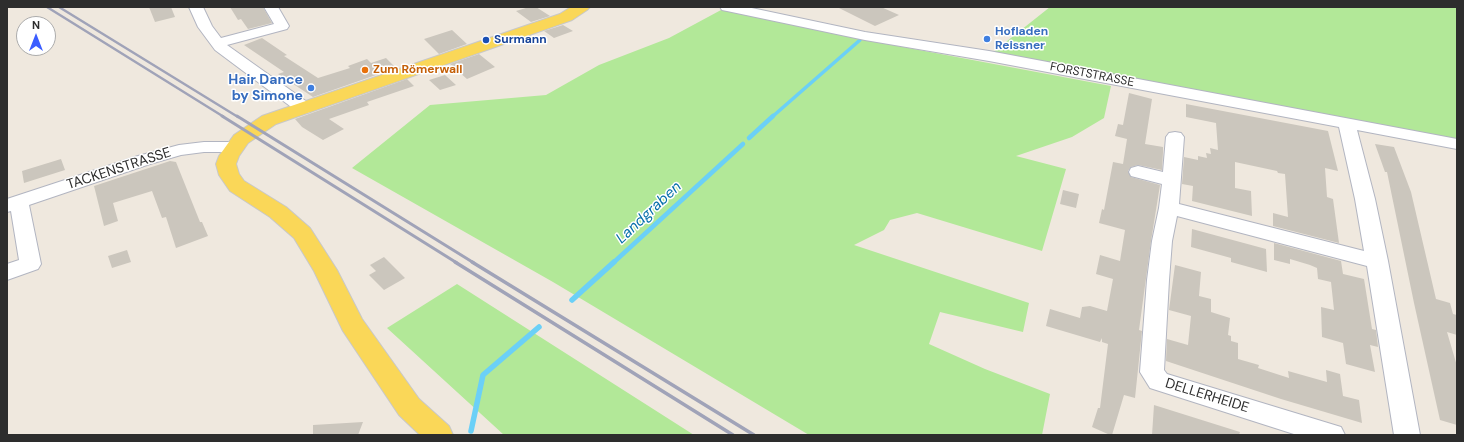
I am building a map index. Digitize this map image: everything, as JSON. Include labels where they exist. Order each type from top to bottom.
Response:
[{"type":"main road","points":[[439,435],[409,407],[352,324],[325,270],[302,233],[278,212],[237,186],[229,175],[226,164],[234,147],[248,134],[269,120],[566,17],[582,7]]},
{"type":"street","points":[[196,7],[205,27],[220,47],[304,108]]},
{"type":"street","points":[[217,43],[282,26],[271,7]]},
{"type":"street","name":"FORSTSTRASSE","points":[[727,7],[865,36],[989,56],[1457,144]]},
{"type":"street","points":[[1346,122],[1365,199],[1407,435]]},
{"type":"street","name":"DELLERHEIDE","points":[[1175,137],[1169,208],[1162,241],[1158,280],[1151,368],[1154,377],[1159,381],[1332,435]]},
{"type":"street","name":"TACKENSTRASSE","points":[[13,204],[179,150],[204,147],[234,147]]},
{"type":"street","points":[[1138,172],[1172,180]]},
{"type":"street","points":[[7,272],[30,264],[13,204]]},
{"type":"street","points":[[1169,208],[1377,261]]},
{"type":"green space","points":[[1050,7],[1457,7],[1457,139],[992,53]]},
{"type":"green space","points":[[721,10],[865,38],[866,40],[1111,86],[1104,118],[1072,137],[1016,156],[1066,169],[1042,251],[917,213],[890,220],[884,230],[854,245],[1029,303],[1023,332],[940,312],[929,344],[985,369],[1050,394],[1042,435],[809,435],[553,282],[352,168],[430,105],[546,95],[599,65],[669,38]]},
{"type":"green space","points":[[457,284],[694,435],[504,435],[387,328]]},
{"type":"building","points":[[149,7],[171,7],[175,17],[155,22]]},
{"type":"building","points":[[230,7],[263,7],[272,23],[248,29],[241,19],[238,20]]},
{"type":"building","points":[[529,7],[536,7],[550,16],[531,22],[516,11]]},
{"type":"building","points":[[837,7],[881,7],[899,15],[875,26]]},
{"type":"building","points":[[563,25],[573,31],[554,38],[544,31]]},
{"type":"building","points":[[452,30],[467,44],[439,54],[424,39]]},
{"type":"building","points":[[262,38],[287,55],[284,56],[318,78],[350,68],[348,66],[367,59],[371,63],[386,58],[396,68],[313,97],[278,74],[284,72],[244,45]]},
{"type":"building","points":[[479,54],[495,67],[467,79],[450,64]]},
{"type":"building","points":[[445,75],[456,85],[440,90],[429,80]]},
{"type":"building","points":[[407,79],[414,86],[367,102],[369,105],[329,119],[344,129],[323,140],[302,127],[295,119]]},
{"type":"building","points":[[1129,93],[1152,99],[1145,144],[1163,147],[1162,170],[1138,165],[1131,167],[1128,171],[1131,177],[1160,185],[1139,330],[1142,331],[1135,398],[1124,395],[1112,435],[1110,435],[1092,427],[1098,408],[1100,408],[1108,344],[1102,342],[1102,338],[1100,342],[1046,326],[1050,309],[1080,318],[1082,307],[1090,306],[1107,311],[1113,279],[1096,274],[1100,255],[1120,261],[1125,230],[1099,223],[1102,209],[1104,210],[1113,162],[1123,164],[1127,139],[1115,136],[1118,124],[1123,125]]},
{"type":"building","points":[[1186,104],[1328,131],[1338,171],[1325,168],[1327,197],[1333,199],[1339,243],[1273,226],[1273,213],[1288,217],[1285,174],[1278,173],[1277,171],[1235,162],[1235,188],[1251,191],[1252,216],[1192,201],[1193,186],[1182,184],[1184,157],[1198,160],[1198,156],[1207,158],[1206,153],[1211,154],[1210,148],[1218,150],[1216,123],[1186,117]]},
{"type":"building","points":[[1375,144],[1394,147],[1411,192],[1436,299],[1450,303],[1453,314],[1457,315],[1457,335],[1447,332],[1457,366],[1457,425],[1440,420],[1387,172],[1385,172]]},
{"type":"building","points":[[61,159],[65,170],[24,183],[22,171]]},
{"type":"building","points":[[170,161],[176,162],[200,222],[202,222],[208,236],[176,248],[166,217],[162,218],[152,191],[113,203],[118,221],[104,226],[94,186]]},
{"type":"building","points":[[1063,190],[1079,194],[1076,208],[1060,204]]},
{"type":"building","points":[[1192,229],[1266,249],[1267,272],[1231,262],[1231,258],[1191,247]]},
{"type":"building","points":[[1274,243],[1341,261],[1343,274],[1364,279],[1372,329],[1376,330],[1378,347],[1370,345],[1375,372],[1346,364],[1343,343],[1322,337],[1321,307],[1334,310],[1331,282],[1318,279],[1317,268],[1310,265],[1290,259],[1290,264],[1274,260]]},
{"type":"building","points":[[127,250],[131,262],[112,268],[108,256]]},
{"type":"building","points":[[384,257],[405,278],[384,290],[369,275],[376,271],[370,265]]},
{"type":"building","points":[[1175,265],[1201,272],[1199,296],[1211,299],[1211,312],[1230,318],[1228,335],[1231,336],[1231,341],[1238,343],[1238,359],[1259,365],[1258,368],[1289,378],[1288,371],[1327,382],[1326,370],[1340,374],[1343,396],[1359,400],[1362,423],[1281,399],[1166,361],[1167,339],[1188,345],[1191,316],[1169,310]]},
{"type":"building","points":[[1154,405],[1240,432],[1239,435],[1152,435]]},
{"type":"building","points":[[363,422],[358,435],[313,435],[313,425]]},
{"type":"waterway","name":"Landgraben","points":[[772,117],[860,40]]},
{"type":"waterway","name":"Landgraben","points":[[749,138],[773,116]]},
{"type":"waterway","name":"Landgraben","points":[[613,263],[743,144]]},
{"type":"waterway","name":"Landgraben","points":[[572,300],[614,262]]},
{"type":"waterway","name":"Landgraben","points":[[471,431],[483,375],[539,327]]},
{"type":"railway","points":[[47,7],[224,117]]},
{"type":"railway","points":[[59,7],[238,117]]},
{"type":"railway","points":[[222,116],[457,263]]},
{"type":"railway","points":[[237,116],[474,263]]},
{"type":"railway","points":[[455,262],[733,435]]},
{"type":"railway","points":[[472,262],[754,435]]},
{"type":"place","name":"Hofladen Reissner","points":[[987,39]]},
{"type":"place","name":"Surmann","points":[[486,40]]},
{"type":"place","name":"Zum Römerwall","points":[[365,70]]},
{"type":"place","name":"Hair Dance by Simone","points":[[311,88]]}]
